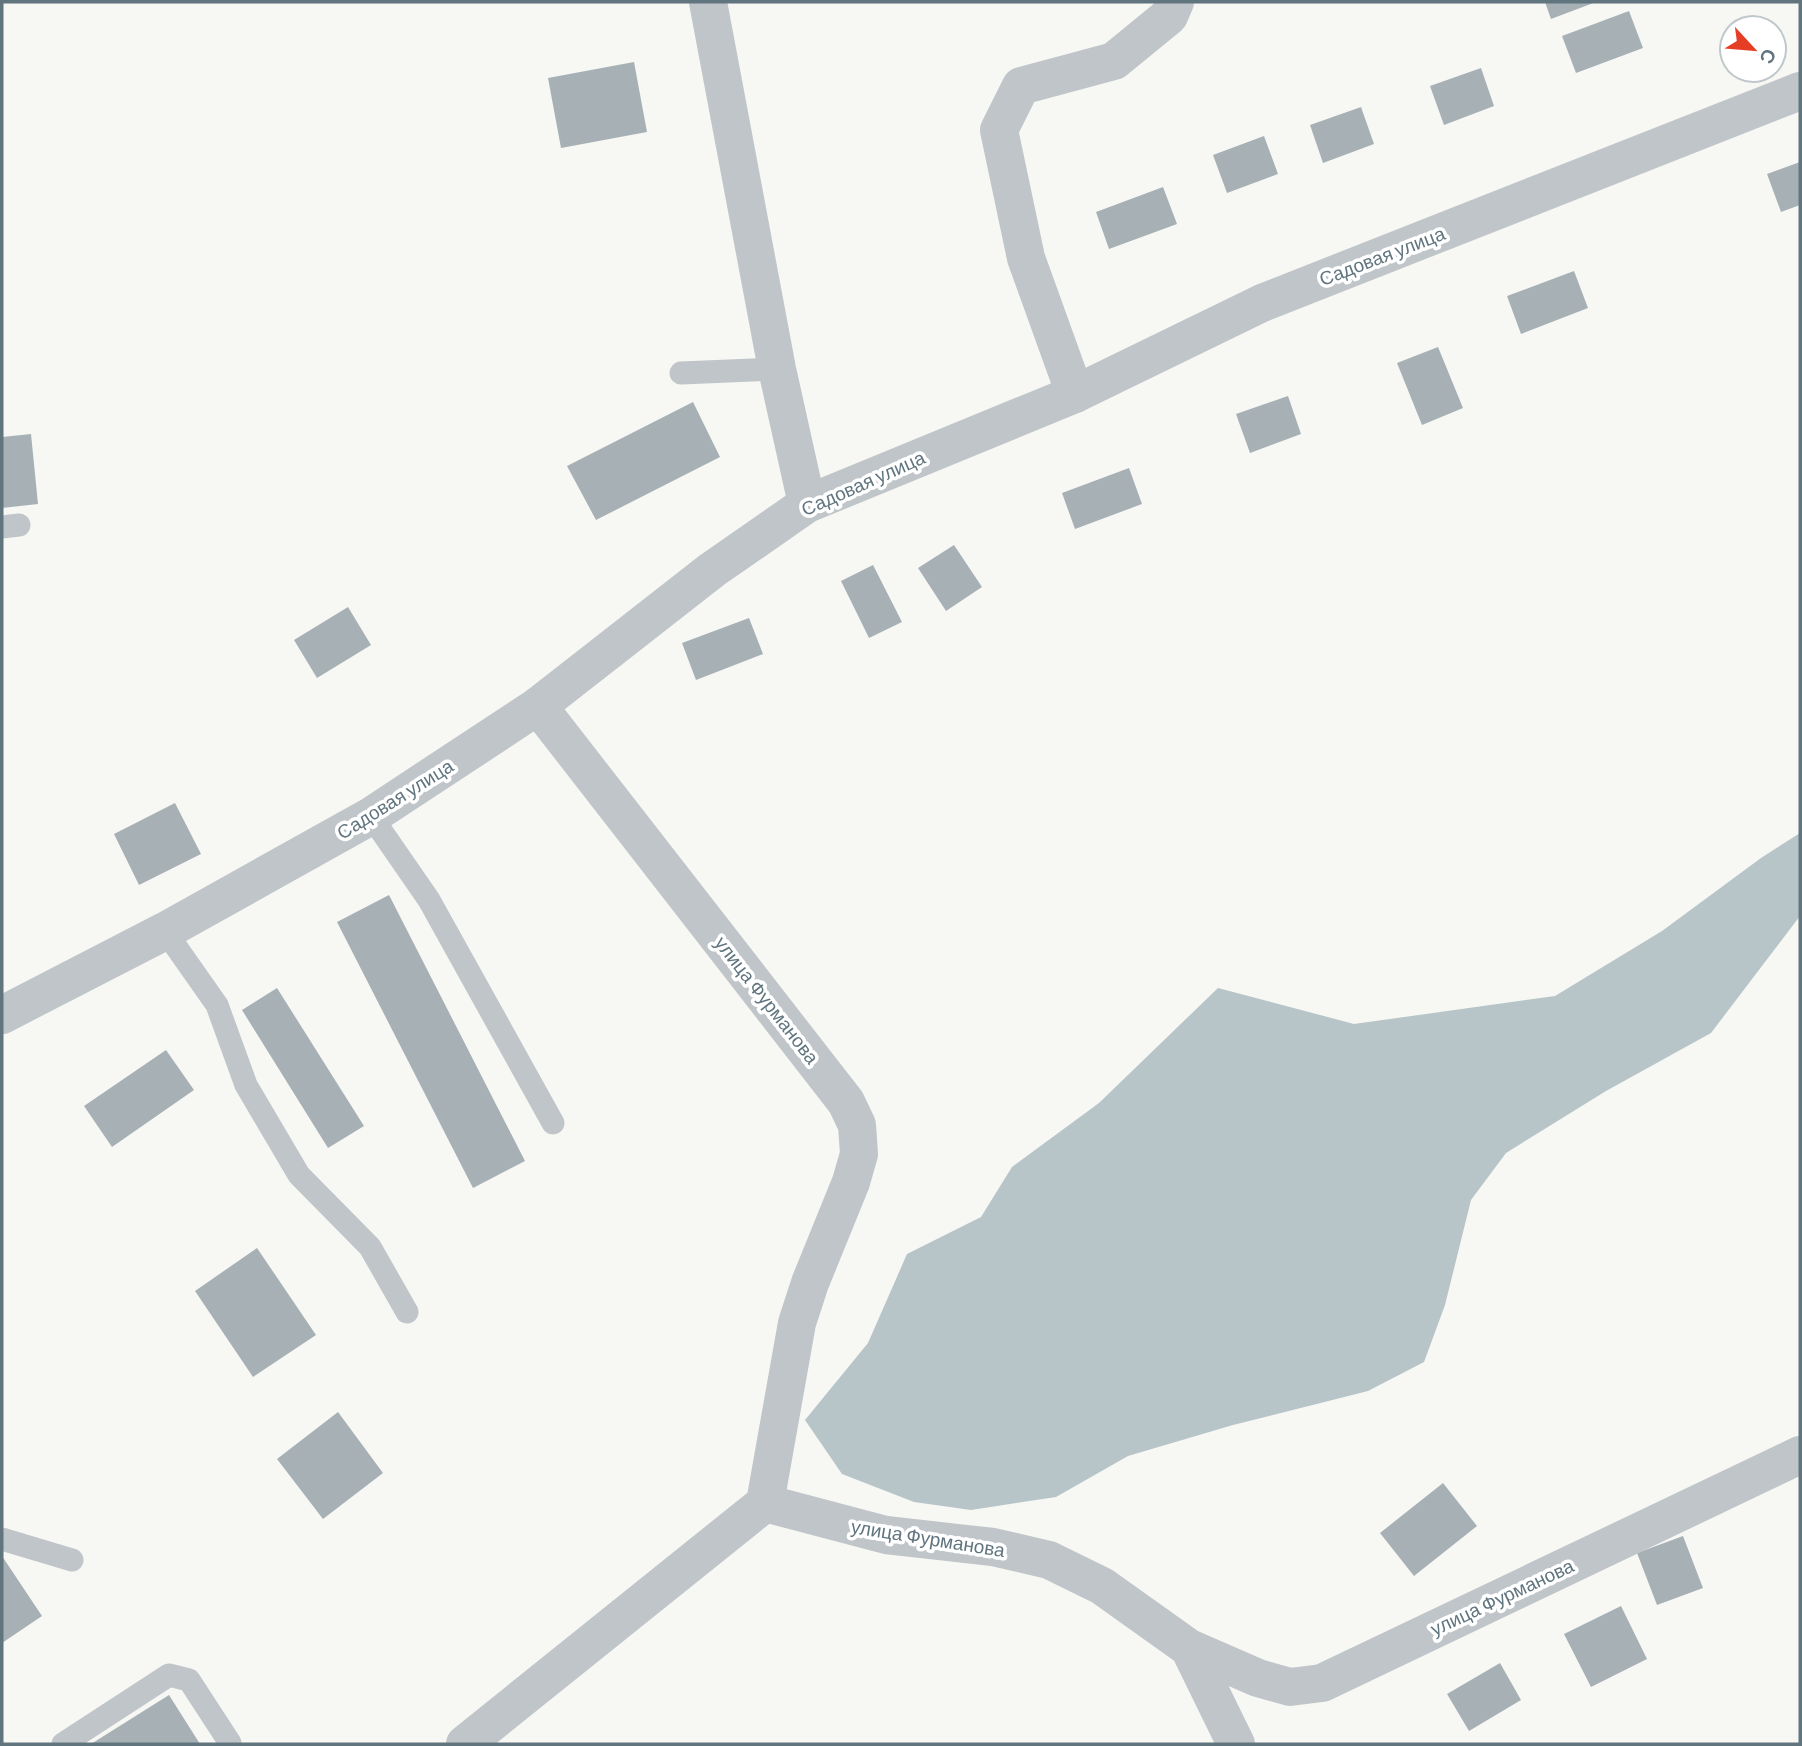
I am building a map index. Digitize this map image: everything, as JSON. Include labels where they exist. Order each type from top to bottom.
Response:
[{"type":"street","points":[[708,2],[777,369],[807,504]]},
{"type":"street","points":[[1075,394],[1026,258],[999,130],[1021,86],[1114,61],[1169,16],[1175,2]]},
{"type":"street","name":"Садовая улица","points":[[2,1015],[165,930],[371,817],[538,706],[712,570],[807,504],[1075,394],[1262,303],[1800,91]]},
{"type":"street","name":"улица Фурманова","points":[[538,706],[846,1102],[857,1125],[859,1154],[851,1182],[810,1283],[797,1323],[765,1503],[886,1535],[993,1547],[1049,1560],[1102,1586],[1189,1648],[1258,1678],[1290,1687],[1322,1684],[1800,1455]]},
{"type":"street","points":[[465,1744],[765,1503]]},
{"type":"street","points":[[1189,1648],[1236,1744]]},
{"type":"lane","points":[[681,373],[777,369]]},
{"type":"lane","points":[[371,817],[429,900],[553,1123]]},
{"type":"lane","points":[[165,930],[217,1005],[246,1085],[299,1175],[370,1247],[407,1312]]},
{"type":"lane","points":[[2,1539],[72,1560]]},
{"type":"lane","points":[[63,1744],[169,1675],[189,1680],[230,1744]]},
{"type":"shaded area","points":[[1800,833],[1800,916],[1711,1033],[1606,1091],[1506,1153],[1471,1200],[1445,1305],[1424,1362],[1368,1391],[1233,1425],[1128,1456],[1056,1497],[971,1510],[914,1502],[842,1474],[805,1420],[868,1343],[907,1254],[981,1217],[1012,1167],[1099,1103],[1218,988],[1354,1024],[1555,996],[1662,931],[1761,858]]},
{"type":"building","points":[[1545,2],[1596,2],[1551,19]]},
{"type":"building","points":[[1629,11],[1643,48],[1576,73],[1562,36]]},
{"type":"building","points":[[634,62],[647,132],[561,148],[548,78]]},
{"type":"building","points":[[1481,68],[1494,106],[1444,125],[1430,86]]},
{"type":"building","points":[[1361,107],[1374,144],[1323,163],[1310,125]]},
{"type":"building","points":[[1264,136],[1278,174],[1227,193],[1213,155]]},
{"type":"building","points":[[1800,162],[1800,205],[1781,212],[1767,174]]},
{"type":"building","points":[[1163,187],[1177,224],[1109,249],[1096,212]]},
{"type":"building","points":[[1574,271],[1588,308],[1521,334],[1507,296]]},
{"type":"building","points":[[1438,347],[1463,408],[1422,425],[1397,363]]},
{"type":"building","points":[[1288,396],[1301,434],[1250,453],[1236,414]]},
{"type":"building","points":[[693,402],[720,457],[596,520],[567,466]]},
{"type":"building","points":[[31,434],[38,504],[2,508],[2,437]]},
{"type":"building","points":[[1129,468],[1142,504],[1075,529],[1062,493]]},
{"type":"building","points":[[954,545],[982,587],[946,611],[918,568]]},
{"type":"building","points":[[873,565],[902,622],[869,638],[841,581]]},
{"type":"building","points":[[348,607],[371,645],[317,678],[294,640]]},
{"type":"building","points":[[749,618],[763,654],[696,680],[682,643]]},
{"type":"building","points":[[175,803],[201,854],[139,885],[114,834]]},
{"type":"building","points":[[389,895],[525,1161],[473,1188],[337,922]]},
{"type":"building","points":[[277,988],[364,1126],[328,1148],[242,1010]]},
{"type":"building","points":[[166,1050],[194,1090],[112,1147],[84,1106]]},
{"type":"building","points":[[257,1248],[316,1335],[253,1377],[195,1291]]},
{"type":"building","points":[[338,1412],[383,1473],[323,1519],[277,1459]]},
{"type":"building","points":[[1443,1483],[1477,1526],[1414,1576],[1380,1533]]},
{"type":"building","points":[[1683,1536],[1703,1588],[1657,1605],[1637,1553]]},
{"type":"building","points":[[2,1556],[42,1616],[2,1643]]},
{"type":"building","points":[[1621,1606],[1647,1659],[1591,1687],[1564,1634]]},
{"type":"building","points":[[1500,1663],[1521,1700],[1469,1731],[1447,1694]]},
{"type":"building","points":[[169,1695],[200,1744],[91,1744]]}]
